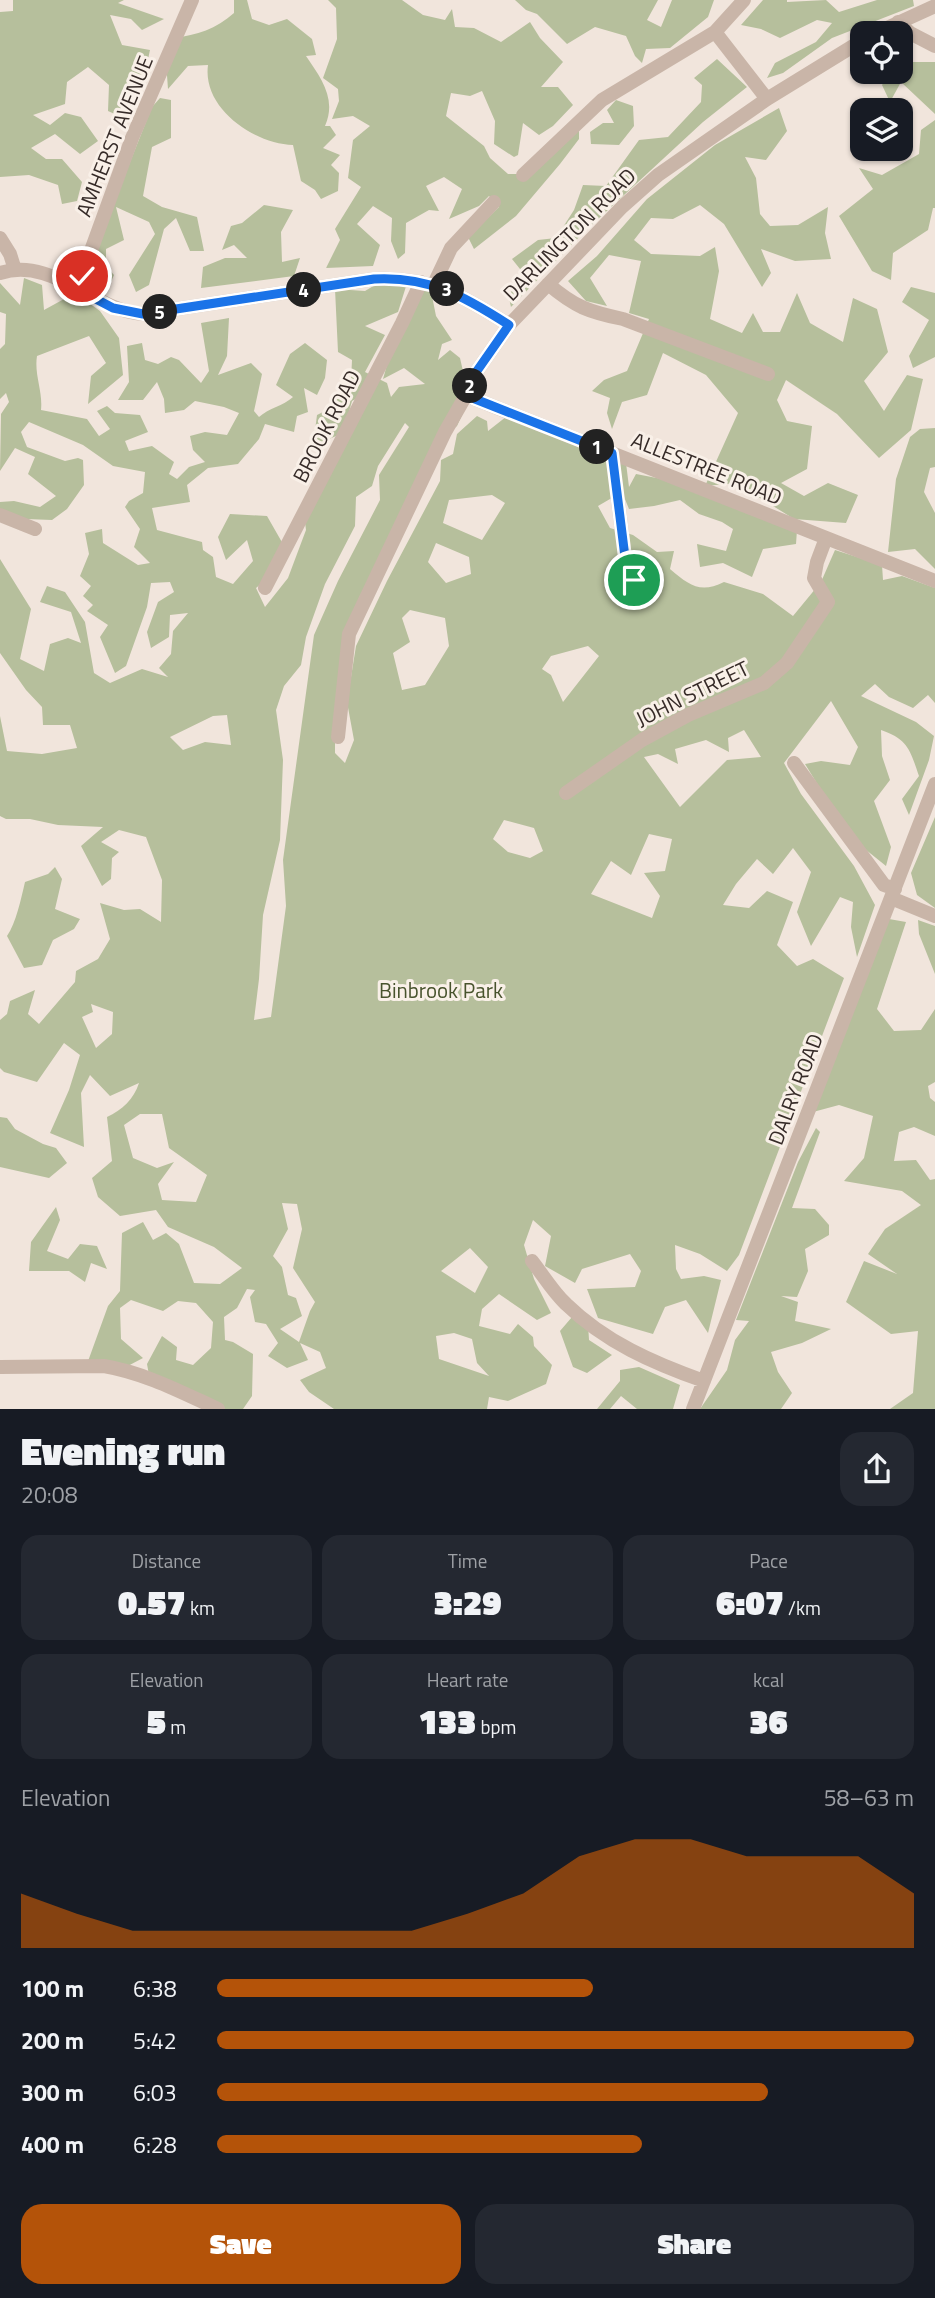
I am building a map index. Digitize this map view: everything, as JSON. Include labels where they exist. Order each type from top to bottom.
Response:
[{"type":"street","name":"AMHERST AVENUE","points":[[77,289],[132,138],[192,0]]},
{"type":"street","points":[[523,175],[602,100],[715,32],[744,0]]},
{"type":"street","points":[[900,21],[935,5]]},
{"type":"street","points":[[715,32],[768,99]]},
{"type":"street","points":[[913,35],[935,46]]},
{"type":"street","name":"DARLINGTON ROAD","points":[[338,737],[349,634],[445,432],[469,390],[472,378],[509,325],[622,207],[658,175],[768,99],[850,48]]},
{"type":"street","name":"BROOK ROAD","points":[[265,588],[402,323],[452,248],[494,202]]},
{"type":"street","points":[[0,238],[10,254],[7,271],[47,275],[113,308],[143,314],[395,278],[427,283],[475,303],[509,325]]},
{"type":"street","points":[[548,284],[569,302],[599,314],[623,319],[768,374]]},
{"type":"street","name":"ALLESTREE ROAD","points":[[469,390],[475,399],[935,581]]},
{"type":"street","points":[[612,453],[625,557],[634,580]]},
{"type":"street","points":[[0,515],[35,529]]},
{"type":"street","name":"JOHN STREET","points":[[566,793],[642,740],[688,715],[764,682],[787,663],[828,601],[814,578],[826,538]]},
{"type":"street","points":[[794,763],[884,885],[893,893],[935,916]]},
{"type":"street","name":"DALRY ROAD","points":[[693,1409],[935,784]]},
{"type":"street","points":[[532,1261],[565,1304],[616,1344],[657,1365],[704,1381]]},
{"type":"street","points":[[0,1367],[118,1368],[156,1380],[218,1409]]},
{"type":"green space","points":[[13,0],[124,0],[118,3],[164,19],[142,30],[131,19],[110,15],[122,45],[150,50],[145,73],[129,78],[138,89],[126,119],[108,111],[109,85],[88,67],[67,82],[65,104],[33,115],[50,125],[65,113],[81,117],[98,141],[80,154],[55,134],[31,148],[46,159],[62,159],[82,182],[77,201],[62,204],[58,185],[29,175],[0,177],[0,12],[13,11]]},
{"type":"green space","points":[[234,0],[247,0],[252,19],[269,25],[287,19],[312,39],[316,55],[306,56],[326,89],[329,107],[325,126],[330,126],[336,135],[323,148],[340,155],[331,165],[339,173],[338,191],[321,199],[315,190],[301,181],[293,145],[263,138],[234,121],[213,96],[208,81],[208,65],[188,66],[168,89],[165,48],[174,38],[206,30],[227,19],[234,13]]},
{"type":"green space","points":[[328,0],[402,0],[423,15],[445,20],[452,9],[455,27],[474,28],[501,42],[530,22],[540,38],[563,62],[541,87],[558,87],[573,105],[553,126],[539,135],[523,123],[518,155],[514,157],[494,144],[495,121],[482,91],[470,96],[451,93],[446,116],[484,146],[490,158],[508,174],[525,174],[579,123],[579,139],[560,164],[516,216],[474,249],[468,237],[499,207],[489,196],[479,206],[449,219],[462,189],[444,177],[426,186],[439,211],[429,210],[406,223],[405,253],[398,259],[391,241],[392,218],[373,206],[357,224],[380,245],[373,266],[326,268],[340,240],[335,229],[361,187],[348,178],[353,140],[370,126],[353,116],[332,119],[339,101],[338,89],[323,78],[337,39],[336,8]]},
{"type":"green space","points":[[515,0],[658,0],[647,20],[661,27],[672,0],[714,0],[708,17],[670,48],[646,49],[642,63],[635,56],[626,36],[595,27],[567,44],[537,14],[526,10]]},
{"type":"green space","points":[[763,0],[826,0],[839,12],[877,0],[913,0],[914,6],[876,21],[850,21],[850,31],[832,38],[783,73],[767,78],[775,63],[816,42],[832,23],[817,20],[780,38],[761,29],[741,25]]},
{"type":"green space","points":[[717,59],[747,87],[703,122],[584,232],[511,307],[508,294],[528,279],[512,259],[538,240],[556,238],[574,210],[583,185],[606,186],[639,140],[668,137],[701,102],[702,85],[694,78]]},
{"type":"green space","points":[[913,62],[935,62],[935,114],[903,84],[913,84]]},
{"type":"green space","points":[[900,84],[892,98],[888,98],[882,85]]},
{"type":"green space","points":[[160,98],[171,100],[171,138],[152,147],[143,196],[162,207],[197,217],[204,251],[190,251],[176,218],[164,229],[149,285],[136,292],[129,275],[155,234],[149,222],[116,207],[124,240],[106,249],[106,266],[114,275],[110,284],[90,269],[92,257],[152,107]]},
{"type":"green space","points":[[616,100],[633,106],[634,126],[619,145],[591,144],[590,132],[603,123],[614,123],[607,110]]},
{"type":"green space","points":[[779,108],[787,131],[766,160],[745,157],[756,178],[760,214],[770,226],[798,225],[828,207],[825,233],[831,259],[795,261],[761,249],[771,273],[762,287],[724,224],[700,205],[673,219],[651,218],[634,240],[651,254],[700,256],[715,247],[719,271],[710,319],[742,333],[753,313],[763,332],[780,332],[797,293],[810,323],[843,342],[853,298],[877,309],[888,352],[864,381],[884,411],[907,375],[923,379],[911,430],[879,458],[837,414],[786,380],[777,400],[787,421],[812,426],[807,469],[781,483],[804,496],[828,483],[858,495],[846,523],[794,519],[736,483],[705,486],[738,413],[706,375],[663,353],[647,395],[622,402],[612,429],[607,413],[610,398],[592,391],[604,380],[627,371],[649,319],[629,313],[641,261],[609,255],[590,278],[607,306],[586,301],[568,281],[597,256],[647,199],[715,145]]},
{"type":"green space","points":[[935,120],[935,208],[928,230],[893,253],[891,280],[872,271],[839,216],[873,189],[859,168],[882,175],[907,161],[913,161],[913,157],[919,154],[921,130]]},
{"type":"green space","points":[[264,205],[293,210],[281,232],[282,262],[300,258],[294,276],[201,288],[203,267],[225,258],[247,258],[234,245],[222,250],[231,226],[242,223]]},
{"type":"green space","name":"Binbrook Park","points":[[395,273],[408,280],[398,312],[365,326],[385,335],[365,372],[387,383],[391,397],[399,387],[425,384],[404,368],[383,379],[394,340],[423,290],[431,291],[436,316],[452,340],[442,344],[438,360],[450,350],[460,358],[465,380],[463,413],[457,426],[439,441],[359,598],[335,706],[335,753],[345,763],[354,740],[347,702],[356,646],[440,481],[441,460],[453,454],[457,434],[477,416],[487,421],[488,431],[511,413],[611,455],[606,464],[626,463],[629,487],[636,474],[667,480],[797,530],[796,544],[763,549],[752,577],[723,563],[700,567],[697,544],[726,551],[733,529],[699,514],[680,500],[629,509],[622,492],[598,506],[610,528],[633,535],[657,552],[674,551],[670,569],[695,586],[716,586],[724,582],[763,594],[793,616],[821,582],[835,550],[882,565],[883,580],[902,576],[935,588],[935,703],[928,695],[913,708],[889,697],[875,684],[861,696],[916,722],[934,736],[929,760],[909,815],[902,799],[919,776],[903,742],[881,730],[882,756],[890,780],[874,801],[891,847],[886,866],[850,837],[805,764],[821,761],[850,765],[858,747],[831,701],[784,763],[801,794],[854,866],[875,905],[857,957],[851,927],[853,902],[840,897],[811,946],[797,912],[811,872],[793,848],[773,874],[757,859],[723,905],[749,908],[767,891],[793,902],[777,945],[797,966],[813,959],[844,978],[739,1255],[727,1271],[700,1254],[675,1245],[676,1269],[681,1279],[704,1276],[721,1280],[708,1333],[686,1300],[665,1307],[653,1334],[598,1318],[587,1289],[635,1287],[641,1271],[630,1254],[582,1269],[575,1283],[545,1266],[551,1236],[533,1220],[524,1245],[534,1279],[551,1313],[537,1320],[499,1294],[482,1309],[479,1326],[510,1334],[518,1324],[533,1337],[534,1346],[552,1365],[546,1384],[508,1401],[489,1397],[487,1409],[334,1409],[309,1392],[300,1380],[326,1368],[320,1352],[300,1343],[308,1360],[287,1368],[268,1356],[278,1343],[266,1324],[255,1322],[250,1297],[255,1290],[247,1289],[237,1308],[224,1317],[225,1340],[253,1354],[252,1396],[243,1409],[223,1409],[149,1375],[147,1364],[162,1336],[177,1347],[176,1360],[193,1365],[211,1348],[213,1322],[196,1303],[178,1301],[163,1311],[131,1300],[120,1308],[121,1339],[143,1358],[124,1368],[87,1364],[108,1306],[120,1291],[122,1233],[143,1222],[153,1240],[166,1233],[179,1244],[194,1283],[220,1284],[242,1268],[214,1247],[168,1227],[156,1210],[120,1216],[98,1197],[92,1178],[112,1161],[107,1117],[127,1103],[139,1083],[110,1096],[90,1075],[81,1093],[84,1147],[50,1133],[69,1090],[80,1055],[64,1043],[37,1082],[4,1072],[0,1068],[0,1020],[7,1014],[10,1001],[35,990],[28,1014],[39,1024],[75,982],[76,971],[98,959],[110,939],[100,903],[124,910],[140,909],[161,922],[162,880],[146,837],[119,830],[101,842],[119,852],[112,858],[111,879],[102,886],[81,846],[103,827],[58,825],[0,816],[0,716],[7,751],[42,754],[77,748],[70,725],[43,725],[42,707],[26,690],[0,653],[0,559],[31,609],[20,659],[44,671],[50,644],[68,638],[81,643],[71,612],[40,602],[47,586],[65,592],[85,622],[94,673],[110,683],[142,669],[168,677],[159,668],[171,654],[173,631],[188,613],[170,615],[169,637],[151,648],[147,632],[158,602],[174,592],[170,582],[151,583],[147,607],[126,666],[115,673],[100,637],[108,625],[87,611],[93,605],[83,596],[91,586],[80,576],[89,554],[85,533],[102,529],[103,543],[138,565],[150,563],[134,547],[140,529],[125,507],[129,501],[143,493],[145,472],[113,466],[83,445],[29,422],[21,432],[27,447],[65,461],[78,458],[83,460],[84,485],[67,509],[52,520],[0,518],[0,502],[14,501],[40,507],[56,496],[28,474],[35,457],[15,448],[0,471],[1,414],[9,402],[6,393],[0,399],[0,349],[5,344],[6,314],[0,312],[0,283],[20,305],[24,278],[42,285],[44,310],[75,293],[100,311],[119,338],[123,375],[88,404],[91,376],[106,363],[89,336],[37,356],[41,410],[87,419],[99,436],[110,429],[97,411],[107,406],[115,413],[140,415],[148,432],[125,441],[129,451],[152,446],[174,462],[169,474],[177,479],[189,467],[205,462],[193,450],[190,436],[205,432],[227,435],[239,413],[195,401],[184,410],[165,413],[164,399],[157,382],[143,400],[118,400],[129,382],[127,346],[142,343],[145,360],[158,364],[171,357],[179,360],[201,383],[209,371],[201,323],[229,318],[227,356],[218,375],[251,363],[262,374],[254,411],[259,417],[293,397],[276,385],[290,354],[305,343],[327,360],[325,378],[317,395],[304,388],[308,412],[297,416],[294,432],[265,424],[259,439],[238,464],[208,468],[187,485],[190,502],[152,508],[157,530],[202,542],[203,550],[213,557],[216,577],[233,584],[253,561],[247,540],[226,560],[218,537],[230,514],[267,516],[287,551],[280,568],[256,588],[265,607],[288,578],[306,530],[303,506],[365,394],[352,401],[343,433],[313,446],[317,415],[335,406],[333,393],[345,398],[351,381],[352,360],[338,352],[335,289],[365,291]],"holes":[[[405,423],[409,427],[379,475],[380,500],[338,581],[314,635],[283,860],[286,906],[271,1017],[254,1020],[263,915],[280,840],[283,760],[276,710],[284,686],[301,665],[306,637],[325,584],[355,526],[356,497],[372,486],[378,466]],[[492,495],[505,503],[482,540],[443,523],[449,500]],[[436,543],[469,557],[471,574],[446,583],[428,562]],[[410,610],[445,618],[449,646],[425,685],[402,690],[393,653],[410,642],[402,618]],[[588,646],[599,656],[563,702],[551,675],[542,669],[551,656]],[[227,715],[231,745],[205,742],[183,750],[170,737],[213,716]],[[744,730],[761,757],[727,760],[680,807],[644,757],[658,754],[678,764],[675,749],[706,740],[729,752],[728,738]],[[504,820],[534,828],[543,851],[530,858],[508,852],[493,839]],[[649,834],[672,839],[665,871],[644,873],[660,896],[652,918],[591,894],[611,861],[631,875]],[[91,1004],[113,1012],[112,1034],[96,1048],[82,1017],[93,1012]],[[140,1114],[162,1114],[169,1148],[207,1175],[196,1202],[162,1200],[158,1184],[174,1162],[157,1168],[133,1158],[124,1125]],[[282,1203],[297,1204],[302,1229],[293,1268],[315,1302],[299,1342],[280,1329],[302,1316],[296,1298],[288,1295],[282,1267],[273,1256],[288,1229]],[[470,1248],[488,1267],[475,1293],[441,1271]],[[454,1333],[472,1339],[477,1363],[489,1376],[439,1359],[436,1336]]]},
{"type":"green space","points":[[911,287],[935,293],[935,357],[913,368],[909,356],[929,320],[902,302]]},
{"type":"green space","points":[[935,428],[935,467],[930,468],[924,492],[935,513],[935,569],[915,549],[888,552],[896,479],[910,437],[920,429]]},
{"type":"green space","points":[[935,817],[935,908],[917,895],[911,873]]},
{"type":"green space","points":[[55,867],[62,879],[55,909],[80,919],[74,929],[53,940],[42,965],[24,968],[7,936],[16,918],[25,882],[48,874]]},
{"type":"green space","points":[[889,919],[906,922],[877,1009],[894,1031],[921,1030],[935,1009],[935,1082],[928,1086],[930,1098],[935,1102],[935,1136],[914,1127],[899,1132],[894,1161],[916,1160],[930,1180],[935,1179],[935,1409],[890,1409],[913,1393],[918,1331],[891,1334],[846,1302],[864,1261],[897,1274],[868,1254],[885,1229],[921,1205],[902,1191],[844,1181],[864,1158],[873,1116],[839,1105],[813,1112]]},
{"type":"green space","points":[[918,920],[935,926],[935,974],[919,934]]},
{"type":"green space","points":[[0,1117],[7,1118],[15,1129],[56,1148],[67,1163],[49,1178],[0,1167]]},
{"type":"green space","points":[[816,1128],[820,1132],[792,1208],[815,1209],[829,1225],[829,1235],[805,1249],[808,1271],[797,1297],[781,1296],[798,1302],[795,1321],[831,1329],[802,1343],[771,1352],[778,1372],[792,1393],[781,1409],[700,1409],[727,1370],[735,1340],[749,1321],[736,1320],[798,1162]]},
{"type":"green space","points":[[56,1207],[60,1220],[47,1251],[68,1259],[80,1244],[97,1246],[107,1269],[91,1263],[85,1282],[69,1271],[29,1271],[31,1242]]},
{"type":"green space","points":[[572,1317],[588,1324],[589,1340],[612,1355],[587,1373],[573,1367],[560,1331]]},
{"type":"green space","points":[[639,1367],[680,1385],[673,1409],[637,1409],[621,1396],[610,1409],[597,1409],[620,1381],[620,1370]]},
{"type":"route","points":[[82,276],[77,289],[113,308],[143,314],[395,278],[434,284],[475,303],[509,325],[472,378],[469,390],[475,399],[612,453],[625,557],[634,580]]}]
